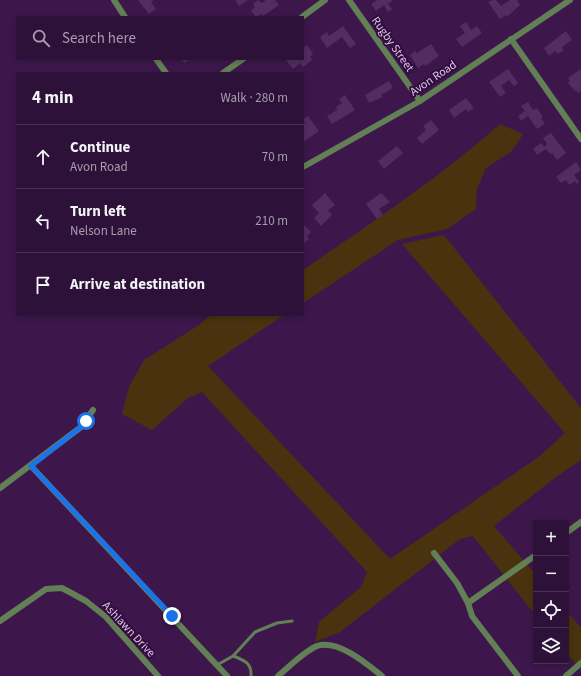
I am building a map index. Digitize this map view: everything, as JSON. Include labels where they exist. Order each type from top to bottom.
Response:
[{"type":"street","points":[[114,0],[124,16]]},
{"type":"street","points":[[303,16],[325,0]]},
{"type":"street","name":"Rugby Street","points":[[349,0],[420,101]]},
{"type":"street","name":"Avon Road","points":[[304,167],[420,101],[570,0]]},
{"type":"street","points":[[511,39],[581,139]]},
{"type":"street","points":[[157,60],[165,72]]},
{"type":"street","points":[[224,72],[241,60]]},
{"type":"street","points":[[0,488],[81,427],[93,410]]},
{"type":"street","points":[[31,466],[228,676]]},
{"type":"street","points":[[569,531],[581,522]]},
{"type":"street","points":[[434,553],[457,583],[468,603],[472,616],[518,676]]},
{"type":"street","points":[[468,603],[535,556]]},
{"type":"street","name":"Ashlawn Drive","points":[[0,621],[46,589],[62,588],[86,601],[106,617],[155,675]]},
{"type":"street","points":[[278,676],[312,649],[324,645],[338,648],[354,655],[382,676]]},
{"type":"street","points":[[566,676],[581,663]]},
{"type":"lane","points":[[217,664],[233,656],[255,632],[276,623],[292,621]]},
{"type":"lane","points":[[233,656],[244,660],[249,665],[251,676]]},
{"type":"shaded area","points":[[500,124],[523,134],[512,151],[486,168],[477,189],[476,209],[447,229],[398,240],[304,302],[304,269],[429,182]]},
{"type":"shaded area","points":[[444,235],[581,408],[581,460],[556,477],[494,526],[533,572],[533,612],[473,536],[460,539],[340,632],[315,642],[319,622],[361,587],[367,572],[202,392],[188,398],[152,430],[122,414],[129,387],[144,360],[199,325],[210,316],[283,316],[208,366],[390,559],[540,456],[565,433],[402,244]]},
{"type":"shaded area","points":[[569,614],[581,628],[581,670],[569,656]]},
{"type":"building","points":[[138,0],[154,0],[151,2],[156,9],[149,14]]},
{"type":"building","points":[[235,0],[248,0],[239,6]]},
{"type":"building","points":[[258,0],[262,3],[266,0],[275,0],[279,5],[263,16],[262,14],[255,16],[251,11],[255,7],[253,4]]},
{"type":"building","points":[[377,0],[393,0],[388,4],[392,9],[388,12],[384,5],[376,11],[371,4]]},
{"type":"building","points":[[496,0],[501,6],[510,0],[517,0],[520,5],[507,17],[506,15],[500,19],[488,2]]},
{"type":"building","points":[[466,22],[471,30],[477,26],[482,33],[462,47],[456,39],[465,33],[460,26]]},
{"type":"building","points":[[343,26],[356,44],[350,48],[342,37],[327,48],[320,37],[327,32],[329,36]]},
{"type":"building","points":[[566,31],[572,40],[562,47],[564,50],[558,54],[555,51],[549,56],[544,48]]},
{"type":"building","points":[[431,44],[439,56],[425,66],[424,64],[418,68],[410,55],[415,51],[417,53]]},
{"type":"building","points":[[307,45],[313,54],[310,57],[312,60],[303,67],[300,63],[293,69],[286,60],[304,60],[304,47]]},
{"type":"building","points":[[508,69],[518,83],[514,86],[509,80],[501,86],[506,93],[500,97],[489,82]]},
{"type":"building","points":[[581,69],[581,91],[578,93],[568,83],[570,81],[568,78]]},
{"type":"building","points":[[389,81],[393,88],[381,95],[383,97],[369,103],[365,95]]},
{"type":"building","points":[[345,95],[355,110],[332,124],[327,116],[337,110],[336,107],[342,103],[339,99]]},
{"type":"building","points":[[466,98],[474,108],[468,112],[466,109],[454,118],[449,110]]},
{"type":"building","points":[[528,102],[533,110],[537,108],[543,117],[541,118],[545,124],[537,129],[528,116],[521,121],[518,116],[525,111],[521,106]]},
{"type":"building","points":[[308,116],[319,131],[304,141],[305,123],[304,118]]},
{"type":"building","points":[[431,120],[439,130],[422,144],[417,138],[426,130],[423,126]]},
{"type":"building","points":[[551,133],[566,153],[557,160],[552,153],[550,154],[546,149],[537,155],[533,149],[541,143],[544,147],[547,144],[543,138]]},
{"type":"building","points":[[397,146],[403,153],[384,169],[378,161]]},
{"type":"building","points":[[576,162],[581,170],[574,175],[579,182],[577,184],[575,181],[569,185],[566,180],[561,183],[556,177]]},
{"type":"building","points":[[325,193],[335,205],[328,210],[332,215],[321,226],[314,218],[319,213],[312,205]]},
{"type":"building","points":[[381,193],[390,202],[379,209],[383,215],[377,219],[366,204]]},
{"type":"building","points":[[304,225],[311,232],[307,236],[309,239],[304,243]]},
{"type":"route","points":[[86,421],[81,427],[31,466],[172,616]]}]
